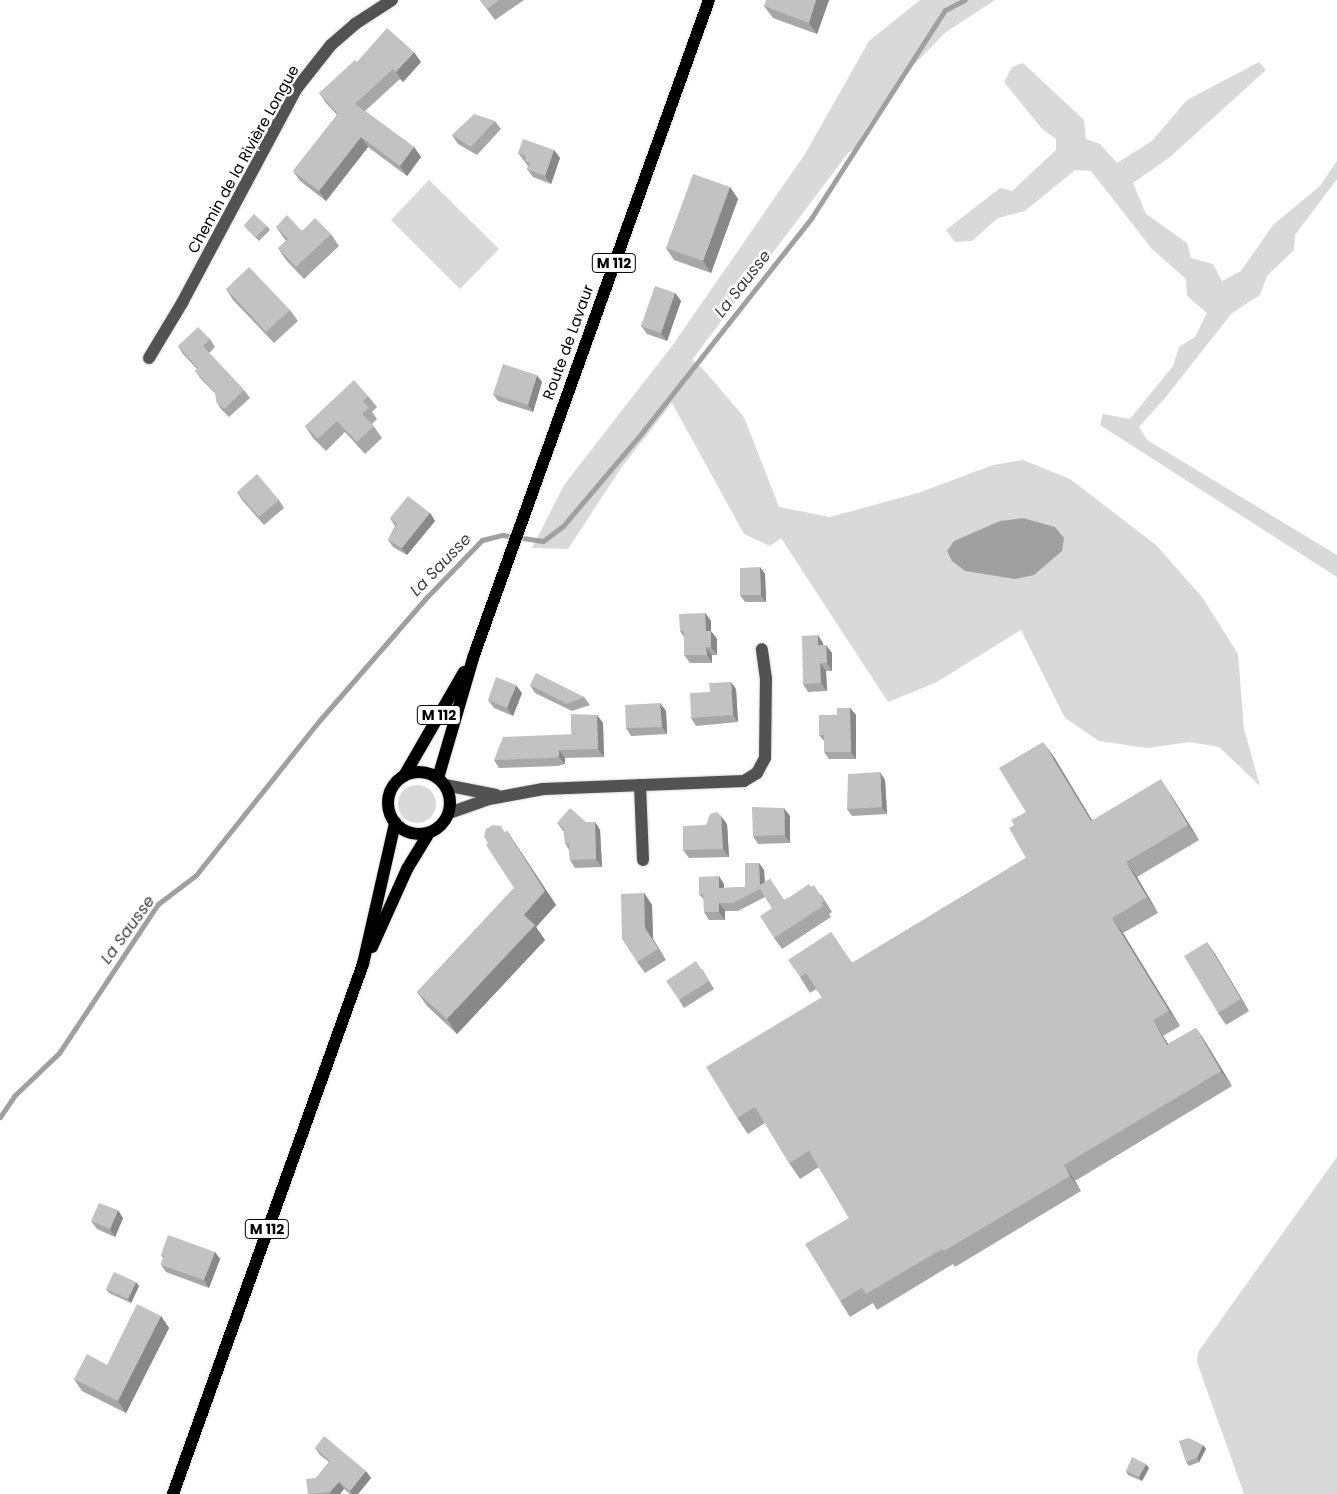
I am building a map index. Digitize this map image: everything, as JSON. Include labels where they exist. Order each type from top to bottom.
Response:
[{"type":"main road","name":"Route de Lavaur","points":[[474,655],[708,0]]},
{"type":"main road","name":"M 112","points":[[404,776],[474,655]]},
{"type":"main road","name":"M 112","points":[[441,781],[474,655]]},
{"type":"main road","points":[[421,772],[441,781],[450,803],[449,813],[438,828],[429,833],[410,834],[395,823],[388,809],[389,793],[398,780],[404,776],[421,772]]},
{"type":"main road","name":"M 112","points":[[173,1494],[362,964],[395,823]]},
{"type":"main road","name":"M 112","points":[[362,964],[380,932],[407,869],[429,833]]},
{"type":"street","name":"Chemin de la Rivière Longue","points":[[149,358],[182,303],[297,88],[331,45],[355,24],[392,0]]},
{"type":"street","points":[[449,813],[489,799],[544,789],[744,781],[757,773],[765,758],[766,679],[762,649]]},
{"type":"street","points":[[441,781],[491,795],[509,796]]},
{"type":"street","points":[[640,785],[643,860]]},
{"type":"shaded area","points":[[920,0],[995,0],[946,32],[905,74],[868,125],[855,148],[848,153],[692,360],[703,369],[744,417],[779,507],[830,517],[918,493],[993,465],[1023,460],[1070,479],[1156,545],[1202,597],[1238,654],[1244,729],[1260,786],[1219,747],[1190,742],[1147,748],[1099,741],[1065,718],[1021,630],[935,683],[888,702],[781,538],[770,546],[744,534],[672,403],[621,468],[568,549],[532,548],[564,485],[672,346],[805,154],[869,41]]},
{"type":"shaded area","points":[[1259,62],[1266,70],[1170,157],[1133,183],[1146,214],[1187,243],[1191,258],[1213,264],[1222,281],[1241,271],[1273,225],[1320,186],[1337,161],[1337,179],[1295,235],[1294,250],[1267,276],[1260,295],[1232,313],[1165,398],[1139,427],[1147,440],[1337,555],[1337,577],[1100,425],[1103,414],[1130,419],[1173,366],[1179,347],[1195,337],[1207,313],[1187,296],[1186,279],[1152,249],[1091,171],[1075,170],[1025,211],[998,218],[972,241],[955,242],[946,230],[1000,188],[1012,191],[1056,150],[1056,139],[1042,129],[1004,82],[1012,67],[1023,63],[1084,120],[1086,139],[1100,144],[1117,163],[1152,141],[1187,100]]},
{"type":"shaded area","points":[[429,180],[499,249],[460,289],[391,220]]},
{"type":"shaded area","points":[[1023,518],[1055,527],[1064,538],[1062,551],[1034,575],[1015,579],[965,571],[952,561],[947,551],[954,541],[1000,521]]},
{"type":"shaded area","points":[[417,785],[430,791],[436,804],[430,817],[417,823],[404,817],[398,804],[404,791]]},
{"type":"shaded area","points":[[1337,1157],[1337,1494],[1244,1494],[1197,1362],[1198,1352]]},
{"type":"building","points":[[481,0],[499,0],[487,9]]},
{"type":"building","points":[[766,0],[816,0],[809,23],[764,6]]},
{"type":"building","points":[[387,28],[414,52],[396,72],[393,69],[355,104],[414,147],[400,166],[361,137],[319,191],[293,171],[338,114],[319,93],[355,60],[357,62]]},
{"type":"building","points":[[474,114],[495,121],[471,147],[452,135]]},
{"type":"building","points":[[523,139],[554,150],[545,176],[527,169],[530,163],[525,161],[526,156],[518,153]]},
{"type":"building","points":[[693,174],[730,187],[703,261],[666,248]]},
{"type":"building","points":[[254,214],[267,226],[256,237],[244,225]]},
{"type":"building","points":[[287,215],[302,231],[315,218],[331,234],[296,267],[278,248],[288,239],[276,227]]},
{"type":"building","points":[[249,267],[290,310],[266,332],[226,289]]},
{"type":"building","points":[[655,286],[675,293],[661,333],[641,326]]},
{"type":"building","points":[[198,327],[210,339],[203,346],[244,390],[224,409],[216,401],[215,392],[195,371],[198,368],[178,346]]},
{"type":"building","points":[[503,364],[537,375],[528,405],[493,394]]},
{"type":"building","points":[[354,380],[368,396],[363,401],[369,408],[362,414],[374,426],[357,442],[337,421],[318,439],[305,426]]},
{"type":"building","points":[[257,474],[279,500],[259,517],[237,492]]},
{"type":"building","points":[[408,496],[430,513],[402,548],[388,540],[397,524],[390,518]]},
{"type":"building","points":[[760,567],[761,595],[740,595],[740,568]]},
{"type":"building","points":[[705,613],[706,631],[711,631],[711,647],[706,647],[707,655],[684,655],[684,631],[680,631],[679,614]]},
{"type":"building","points":[[818,635],[818,645],[826,645],[827,663],[820,663],[821,683],[803,684],[802,636]]},
{"type":"building","points":[[536,673],[584,697],[567,704],[530,685]]},
{"type":"building","points":[[496,677],[516,685],[507,708],[488,700]]},
{"type":"building","points":[[731,682],[733,715],[691,718],[690,693],[710,692],[709,683]]},
{"type":"building","points":[[660,703],[662,727],[626,728],[625,705]]},
{"type":"building","points":[[837,708],[850,708],[851,752],[824,752],[824,735],[819,735],[819,715],[837,715]]},
{"type":"building","points":[[571,714],[597,715],[598,749],[559,750],[559,757],[552,758],[494,760],[503,737],[577,734],[571,732]]},
{"type":"building","points":[[1043,742],[1091,821],[1161,779],[1188,825],[1126,862],[1147,897],[1112,918],[1169,1011],[1153,1020],[1167,1045],[1196,1028],[1221,1071],[1064,1165],[1070,1176],[944,1251],[942,1249],[866,1294],[862,1288],[840,1301],[805,1244],[849,1218],[809,1151],[789,1163],[755,1107],[737,1118],[706,1067],[822,997],[806,973],[800,977],[788,960],[831,932],[852,963],[1026,858],[1009,828],[1014,825],[1011,820],[1026,812],[999,768]]},
{"type":"building","points":[[880,772],[882,807],[847,809],[848,774]]},
{"type":"building","points":[[752,807],[784,808],[785,835],[753,836]]},
{"type":"building","points":[[570,808],[586,822],[595,822],[596,859],[570,860],[569,843],[565,843],[564,829],[557,823]]},
{"type":"building","points":[[717,812],[721,816],[723,849],[683,850],[683,826],[706,825],[710,814]]},
{"type":"building","points":[[493,825],[501,826],[505,833],[507,831],[545,891],[524,915],[535,925],[447,1019],[417,992],[514,888],[486,845],[488,843],[484,837],[486,829]]},
{"type":"building","points":[[745,863],[759,863],[760,885],[758,886],[760,889],[733,903],[719,903],[719,912],[704,912],[703,894],[699,894],[699,877],[719,876],[719,888],[745,887]]},
{"type":"building","points":[[770,879],[784,901],[809,884],[811,887],[814,885],[824,901],[821,903],[823,906],[774,938],[760,916],[772,908],[758,886]]},
{"type":"building","points":[[644,893],[645,928],[658,949],[637,962],[622,939],[621,894]]},
{"type":"building","points":[[1207,942],[1241,999],[1218,1013],[1184,956]]},
{"type":"building","points":[[696,961],[709,981],[679,1000],[666,981]]},
{"type":"building","points":[[99,1203],[118,1210],[110,1229],[91,1221]]},
{"type":"building","points":[[168,1235],[215,1252],[204,1280],[161,1265],[164,1256],[161,1255]]},
{"type":"building","points":[[114,1272],[136,1282],[128,1299],[106,1289]]},
{"type":"building","points":[[137,1304],[161,1316],[118,1401],[74,1379],[87,1354],[107,1365]]},
{"type":"building","points":[[324,1436],[366,1471],[350,1491],[339,1482],[330,1492],[308,1494],[306,1479],[316,1478],[330,1461],[315,1448]]},
{"type":"building","points":[[1189,1438],[1203,1445],[1197,1458],[1186,1462],[1179,1441]]},
{"type":"building","points":[[1132,1457],[1146,1464],[1139,1477],[1126,1471]]},
{"type":"waterway","name":"La Sausse","points":[[0,1117],[14,1096],[59,1053],[158,904],[196,875],[319,721],[425,599],[482,540],[502,535],[543,541],[563,526],[644,430],[812,217],[945,10],[965,0]]}]
